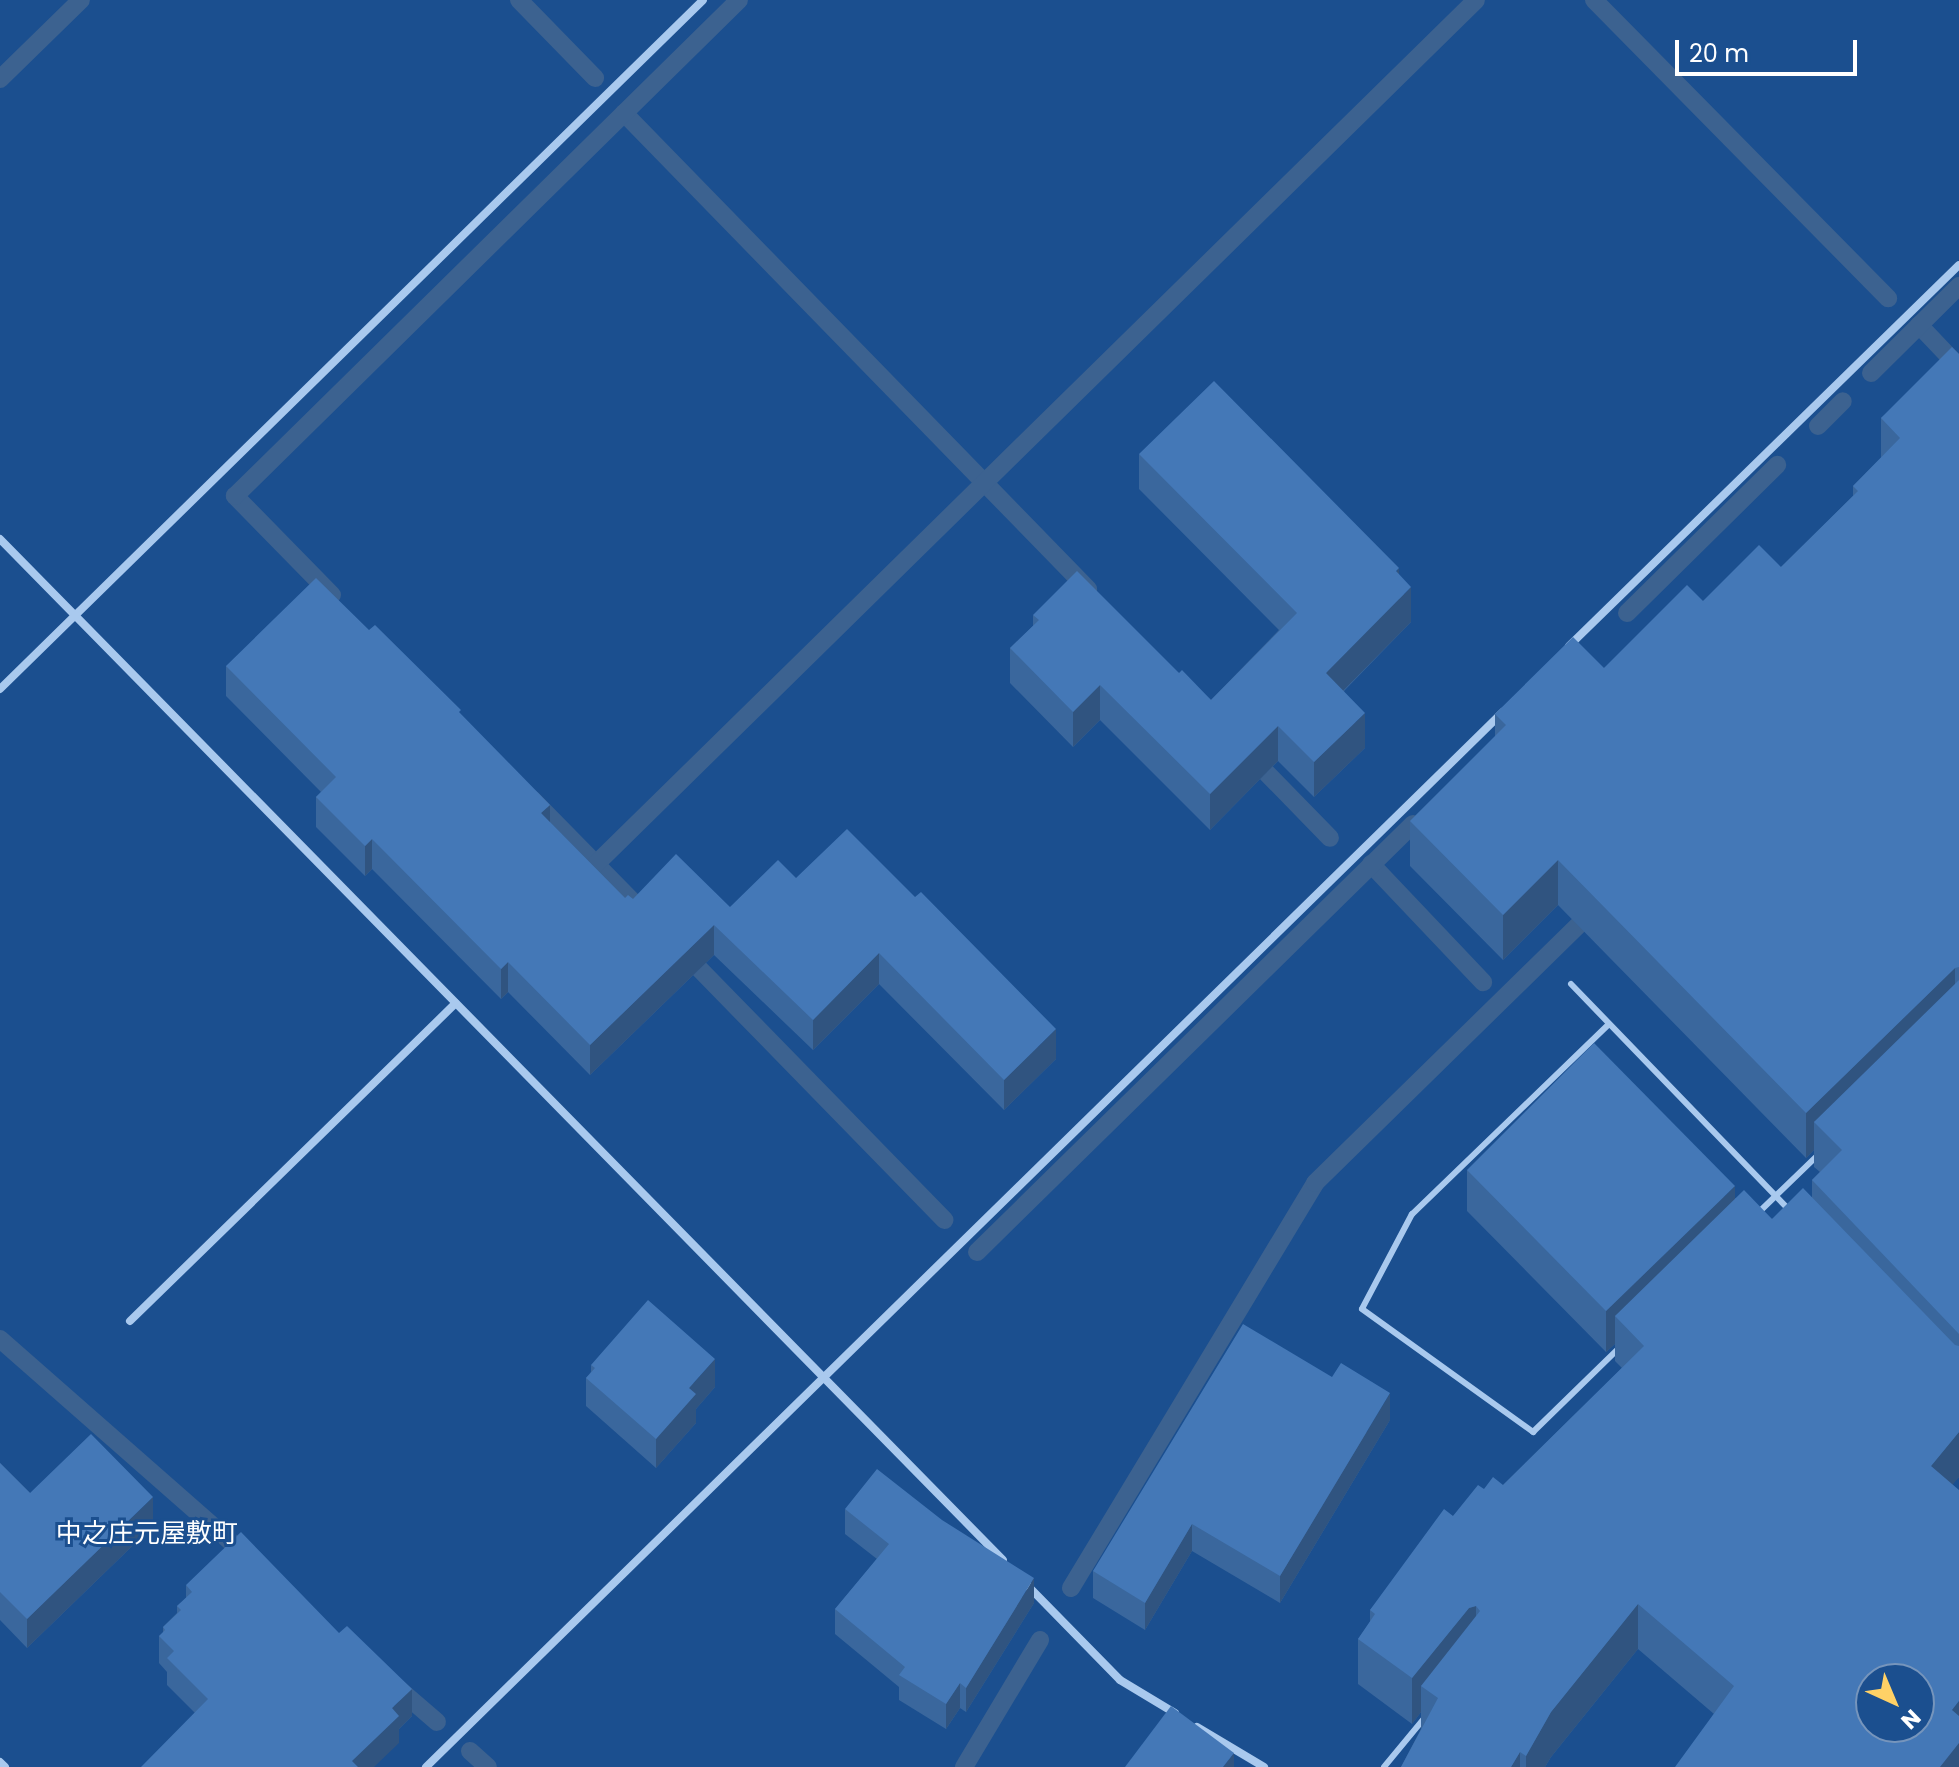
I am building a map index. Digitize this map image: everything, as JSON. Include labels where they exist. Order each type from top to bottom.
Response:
[{"type":"street","points":[[0,689],[703,0]]},
{"type":"street","points":[[1560,656],[1959,265]]},
{"type":"street","points":[[0,539],[1011,1568]]},
{"type":"street","points":[[426,1767],[1514,700]]},
{"type":"street","points":[[130,1321],[456,1003]]},
{"type":"street","points":[[1021,1579],[1120,1680],[1264,1767]]},
{"type":"street","points":[[0,1762],[5,1767]]},
{"type":"lane","points":[[1571,984],[1797,1219]]},
{"type":"lane","points":[[1609,1024],[1412,1214],[1362,1309],[1533,1432],[1621,1346]]},
{"type":"lane","points":[[1753,1218],[1829,1144]]},
{"type":"lane","points":[[1384,1767],[1434,1706]]},
{"type":"building","points":[[1952,347],[1959,354],[1959,967],[1806,1113],[1558,860],[1503,915],[1410,821],[1506,725],[1495,714],[1573,637],[1604,668],[1687,585],[1703,601],[1759,545],[1781,567],[1858,491],[1853,486],[1900,438],[1881,418]]},
{"type":"building","points":[[1214,381],[1399,568],[1396,571],[1411,587],[1326,673],[1365,713],[1314,762],[1278,726],[1210,794],[1100,685],[1073,712],[1010,648],[1039,620],[1033,615],[1077,571],[1179,673],[1182,670],[1211,700],[1297,613],[1139,454]]},
{"type":"building","points":[[316,578],[369,630],[375,625],[461,710],[459,712],[550,805],[541,813],[625,898],[628,895],[633,899],[676,854],[730,907],[778,860],[796,878],[847,829],[915,897],[921,892],[1056,1029],[1004,1080],[879,953],[813,1020],[714,925],[590,1045],[508,962],[501,969],[372,839],[365,846],[316,797],[336,777],[226,666]]},
{"type":"building","points":[[1959,980],[1959,1334],[1812,1180],[1842,1150],[1814,1122]]},
{"type":"building","points":[[1594,1043],[1735,1186],[1606,1311],[1467,1170]]},
{"type":"building","points":[[1803,1188],[1959,1346],[1959,1432],[1931,1466],[1959,1490],[1959,1701],[1952,1710],[1959,1716],[1959,1743],[1940,1767],[1675,1767],[1734,1686],[1638,1604],[1551,1712],[1526,1756],[1520,1752],[1511,1767],[1401,1767],[1438,1698],[1421,1686],[1480,1611],[1476,1606],[1469,1608],[1412,1678],[1358,1639],[1375,1614],[1370,1610],[1444,1509],[1453,1516],[1478,1485],[1484,1489],[1493,1477],[1503,1485],[1644,1346],[1615,1316],[1744,1190],[1772,1219]]},
{"type":"building","points":[[648,1300],[715,1359],[689,1388],[696,1394],[656,1439],[586,1378],[595,1368],[591,1365]]},
{"type":"building","points":[[1243,1324],[1332,1377],[1341,1363],[1390,1393],[1280,1576],[1192,1524],[1145,1603],[1093,1571]]},
{"type":"building","points":[[91,1434],[153,1497],[27,1619],[0,1592],[0,1463],[30,1493]]},
{"type":"building","points":[[877,1469],[942,1520],[1034,1578],[966,1688],[960,1683],[946,1704],[899,1675],[905,1667],[835,1609],[889,1544],[845,1509]]},
{"type":"building","points":[[241,1532],[339,1633],[347,1626],[412,1689],[392,1708],[399,1716],[352,1761],[358,1767],[141,1767],[208,1699],[167,1658],[174,1651],[159,1636],[165,1630],[163,1627],[181,1610],[177,1606],[192,1592],[186,1585]]},
{"type":"building","points":[[1171,1706],[1234,1753],[1223,1767],[1125,1767]]},
{"type":"waterway","points":[[0,79],[81,0]]},
{"type":"waterway","points":[[519,0],[595,78]]},
{"type":"waterway","points":[[332,595],[235,496],[739,0]]},
{"type":"waterway","points":[[596,864],[1476,0]]},
{"type":"waterway","points":[[1594,0],[1888,298]]},
{"type":"waterway","points":[[624,113],[1088,589]]},
{"type":"waterway","points":[[1871,373],[1959,286]]},
{"type":"waterway","points":[[1919,325],[1959,367]]},
{"type":"waterway","points":[[1818,426],[1843,401]]},
{"type":"waterway","points":[[1627,613],[1777,465]]},
{"type":"waterway","points":[[1251,757],[1330,838]]},
{"type":"waterway","points":[[532,799],[643,912]]},
{"type":"waterway","points":[[977,1252],[1413,824]]},
{"type":"waterway","points":[[1371,864],[1483,982]]},
{"type":"waterway","points":[[1071,1588],[1315,1183],[1594,910]]},
{"type":"waterway","points":[[684,953],[945,1220]]},
{"type":"waterway","points":[[0,1339],[247,1556]]},
{"type":"waterway","points":[[964,1767],[1040,1640]]},
{"type":"waterway","points":[[393,1684],[437,1722]]},
{"type":"waterway","points":[[470,1751],[488,1767]]},
{"type":"district","name":"中之庄元屋敷町","points":[[147,1534]]}]
